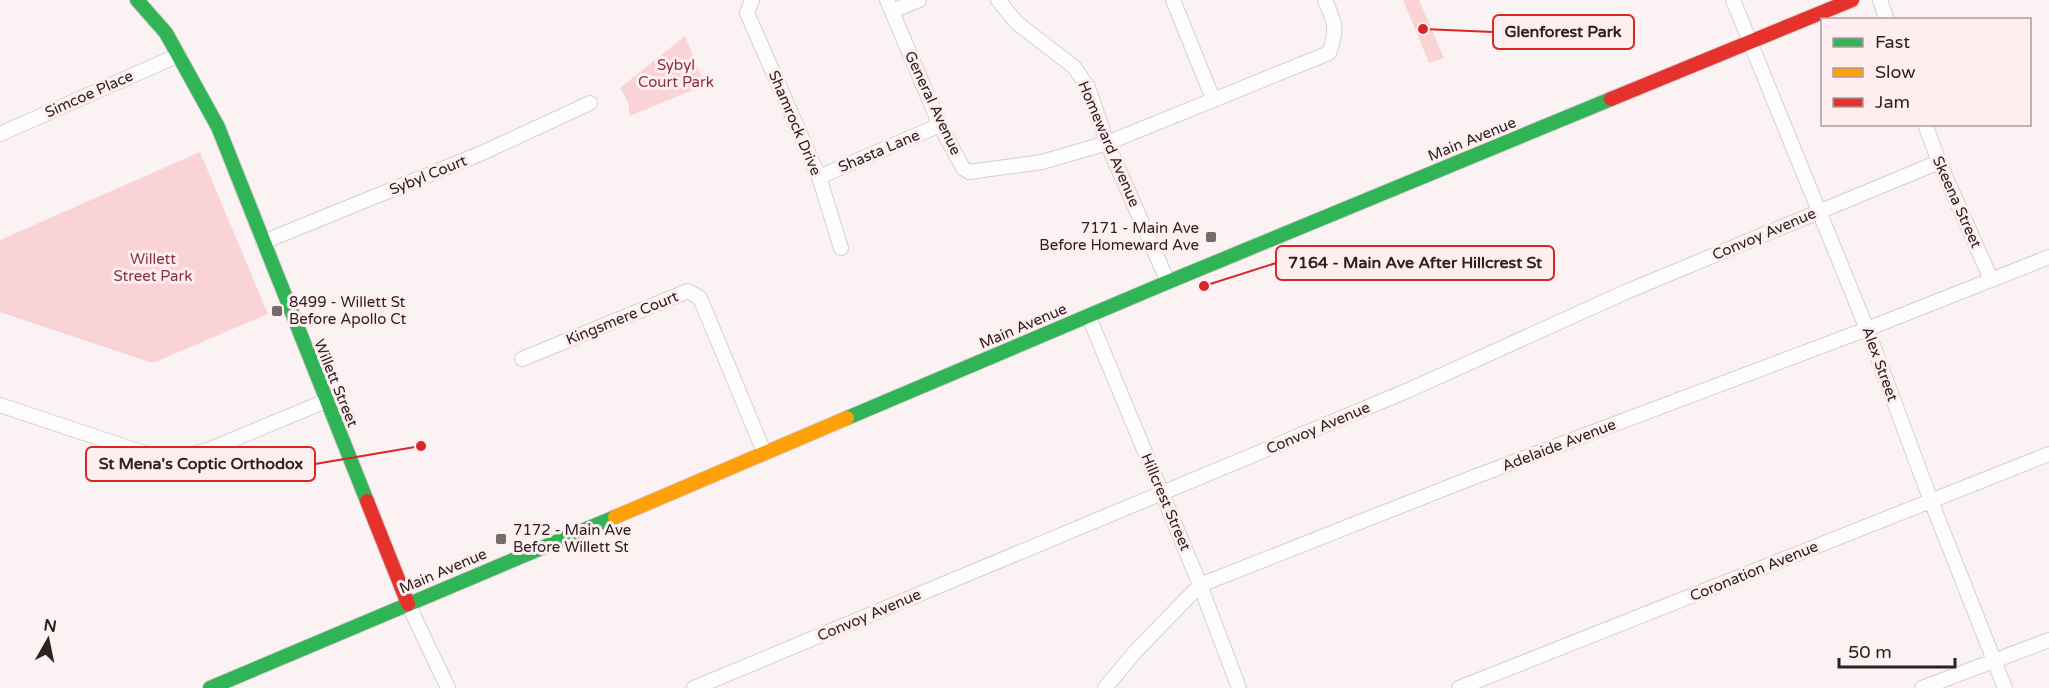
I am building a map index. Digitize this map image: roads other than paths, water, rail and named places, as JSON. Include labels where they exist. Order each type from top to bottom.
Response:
[{"type":"street","name":"Willett Street","points":[[137,0],[166,33],[218,127],[408,604],[448,688]]},
{"type":"street","name":"Shamrock Drive","points":[[752,0],[747,13],[819,177],[842,248]]},
{"type":"street","points":[[890,6],[919,0]]},
{"type":"street","name":"Homeward Avenue","points":[[998,0],[1017,22],[1074,67],[1088,87],[1107,143],[1168,282]]},
{"type":"street","points":[[1173,0],[1213,99]]},
{"type":"street","points":[[1107,143],[1329,53],[1336,35],[1325,0]]},
{"type":"street","name":"Alex Street","points":[[1733,0],[1868,329],[1931,501],[2005,688]]},
{"type":"street","name":"Main Avenue","points":[[210,688],[1168,282],[1852,0]]},
{"type":"street","points":[[1880,0],[1886,18]]},
{"type":"street","name":"General Avenue","points":[[890,6],[940,125],[963,168],[969,171],[1042,162],[1107,143]]},
{"type":"street","name":"Simcoe Place","points":[[0,134],[179,55]]},
{"type":"street","name":"Sybyl Court","points":[[264,242],[482,153],[590,104]]},
{"type":"street","name":"Shasta Lane","points":[[819,177],[940,125]]},
{"type":"street","name":"Skeena Street","points":[[1926,126],[1939,162],[1991,279]]},
{"type":"street","name":"Convoy Avenue","points":[[694,688],[1409,390],[1628,291],[1939,162]]},
{"type":"street","name":"Adelaide Avenue","points":[[1105,688],[1135,652],[1200,585],[1474,477],[1868,329],[2049,257]]},
{"type":"street","name":"Kingsmere Court","points":[[522,359],[688,291],[700,298],[764,452]]},
{"type":"street","name":"Hillcrest Street","points":[[1089,317],[1163,493],[1239,688]]},
{"type":"street","points":[[0,405],[150,455],[179,458],[208,450],[326,401]]},
{"type":"street","name":"Coronation Avenue","points":[[1459,688],[2049,454]]},
{"type":"street","points":[[1922,688],[2049,640]]},
{"type":"place","name":"Glenforest Park","points":[[1423,29]]},
{"type":"place","name":"7171 - Main Ave Before Homeward Ave","points":[[1211,237]]},
{"type":"place","name":"7164 - Main Ave After Hillcrest St","points":[[1204,286]]},
{"type":"place","name":"8499 - Willett St Before Apollo Ct","points":[[277,311]]},
{"type":"place","name":"St Mena's Coptic Orthodox","points":[[421,446]]},
{"type":"place","name":"7172 - Main Ave Before Willett St","points":[[501,539]]},
{"type":"park label","name":"Sybyl Court Park","points":[[676,74]]},
{"type":"park label","name":"Willett Street Park","points":[[153,268]]}]
